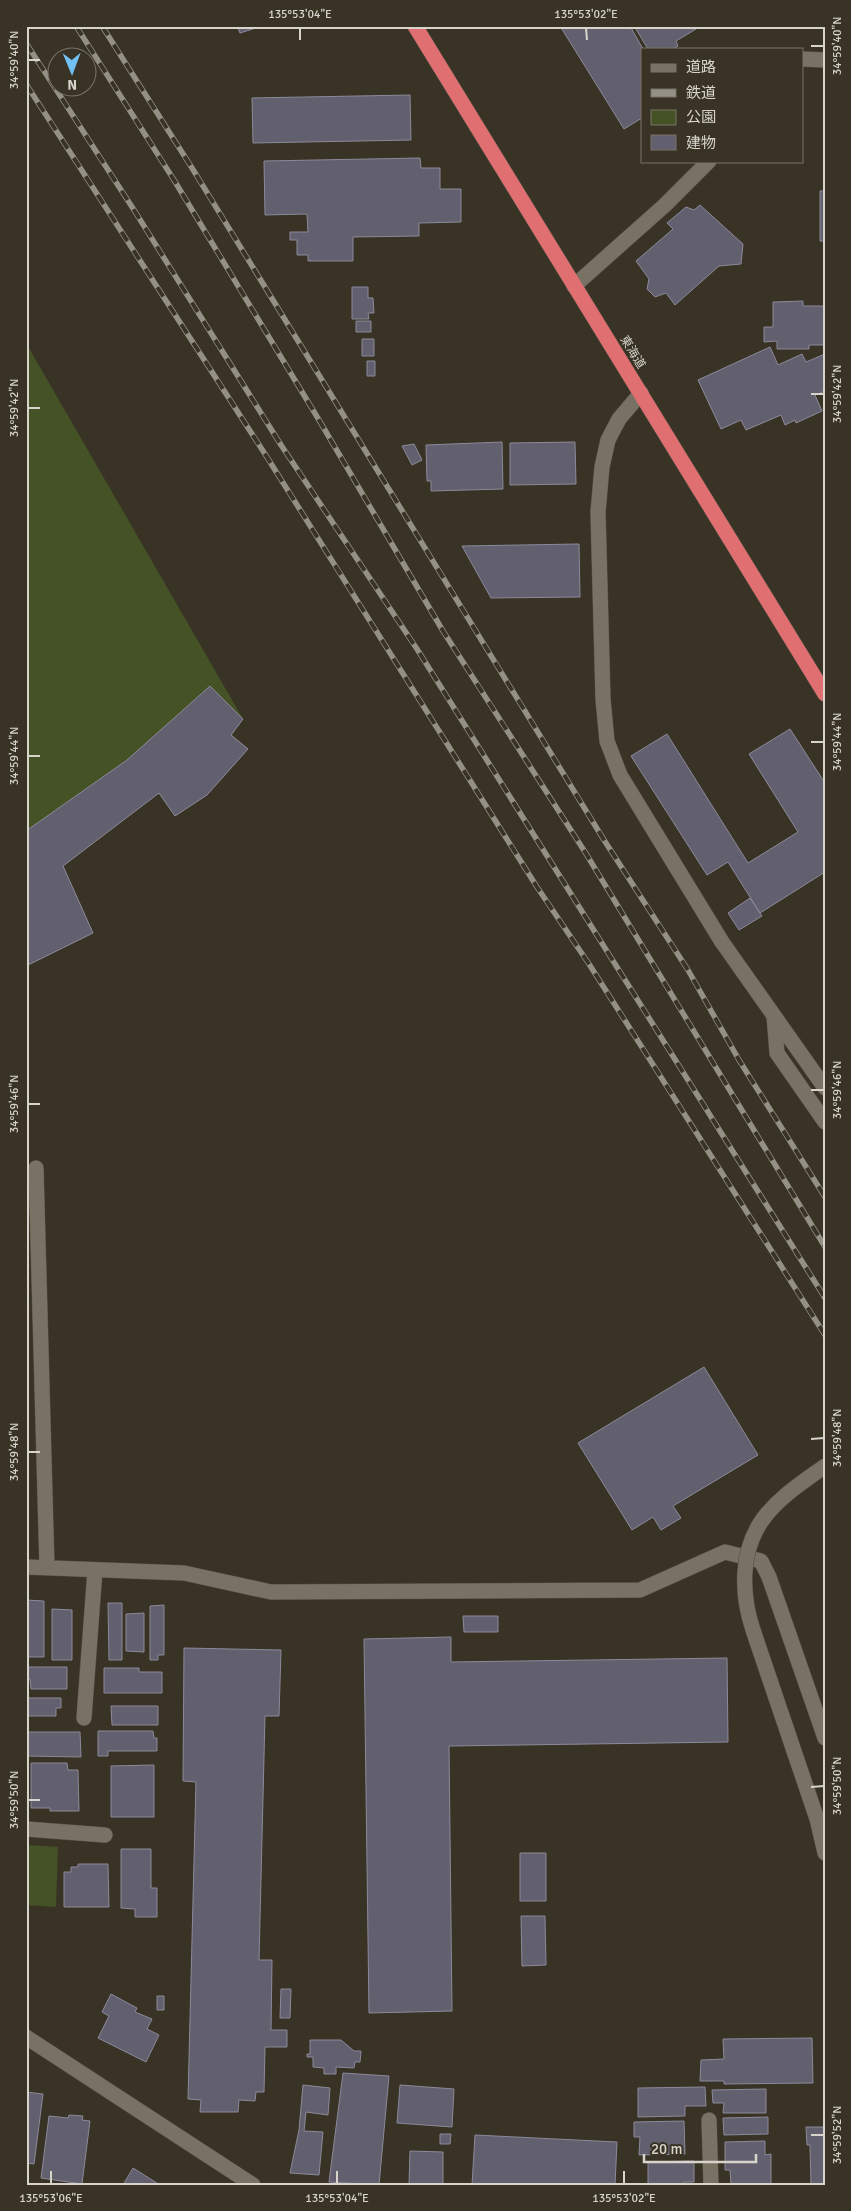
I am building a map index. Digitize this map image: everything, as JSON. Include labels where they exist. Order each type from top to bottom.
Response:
[{"type":"highway","name":"東海道","points":[[415,26],[825,694]]},
{"type":"street","points":[[804,59],[825,60]]},
{"type":"street","points":[[574,286],[665,205],[708,162]]},
{"type":"street","points":[[640,393],[619,419],[608,440],[602,467],[598,512],[603,699],[607,740],[620,775],[722,942],[825,1088]]},
{"type":"street","points":[[774,1015],[777,1053],[825,1122]]},
{"type":"street","points":[[36,1168],[48,1568]]},
{"type":"street","points":[[825,1466],[792,1490],[763,1519],[748,1548],[744,1587],[748,1614],[817,1819],[825,1854]]},
{"type":"street","points":[[26,1567],[184,1573],[271,1592],[640,1590],[725,1552],[761,1561],[770,1577],[825,1738]]},
{"type":"street","points":[[84,1718],[96,1570]]},
{"type":"street","points":[[26,1829],[105,1835]]},
{"type":"street","points":[[26,2037],[253,2185]]},
{"type":"street","points":[[709,2120],[710,2185]]},
{"type":"green space","points":[[26,343],[243,719],[232,735],[248,749],[207,795],[175,816],[158,793],[63,866],[93,933],[26,966]]},
{"type":"green space","points":[[26,1845],[58,1847],[56,1907],[26,1905]]},
{"type":"building","points":[[237,26],[262,26],[240,33]]},
{"type":"building","points":[[560,26],[630,26],[642,48],[641,119],[624,129]]},
{"type":"building","points":[[634,26],[701,26],[676,41],[678,46],[675,48],[647,48]]},
{"type":"building","points":[[410,95],[411,140],[253,143],[252,98]]},
{"type":"building","points":[[420,158],[421,168],[440,168],[440,189],[461,189],[461,222],[419,223],[419,236],[353,237],[353,261],[308,261],[308,255],[297,255],[297,240],[290,240],[290,232],[308,232],[307,214],[265,215],[264,161]]},
{"type":"building","points":[[820,191],[825,191],[825,241],[820,241]]},
{"type":"building","points":[[700,205],[743,244],[741,264],[719,266],[675,305],[666,293],[655,297],[647,289],[649,279],[636,261],[673,229],[667,223],[686,207],[694,210]]},
{"type":"building","points":[[352,287],[368,287],[368,298],[373,298],[374,313],[368,313],[369,319],[352,319]]},
{"type":"building","points":[[803,301],[803,306],[825,306],[825,345],[809,345],[809,349],[777,349],[777,341],[764,342],[764,327],[773,327],[773,302]]},
{"type":"building","points":[[356,321],[371,321],[371,332],[356,332]]},
{"type":"building","points":[[362,339],[374,339],[374,356],[362,356]]},
{"type":"building","points":[[770,347],[778,365],[802,354],[806,362],[825,354],[825,391],[815,395],[822,411],[796,423],[795,420],[785,425],[781,415],[746,430],[741,420],[721,429],[698,380]]},
{"type":"building","points":[[367,361],[375,361],[375,376],[367,376]]},
{"type":"building","points":[[502,442],[503,489],[431,491],[431,481],[427,481],[426,445]]},
{"type":"building","points":[[575,442],[576,484],[510,485],[510,443]]},
{"type":"building","points":[[414,444],[422,460],[412,465],[402,446]]},
{"type":"building","points":[[579,544],[580,597],[491,598],[462,546]]},
{"type":"building","points":[[210,686],[243,719],[231,735],[248,749],[207,795],[175,816],[159,793],[63,866],[93,933],[26,966],[26,831],[127,760]]},
{"type":"building","points":[[790,729],[825,783],[825,872],[760,913],[728,862],[707,875],[631,756],[667,734],[748,863],[798,832],[749,754]]},
{"type":"building","points":[[750,898],[762,916],[739,930],[728,913]]},
{"type":"building","points":[[704,1367],[758,1455],[673,1506],[681,1518],[661,1530],[653,1517],[632,1530],[578,1443]]},
{"type":"building","points":[[26,1600],[44,1601],[44,1657],[26,1657]]},
{"type":"building","points":[[108,1603],[122,1603],[122,1660],[109,1660]]},
{"type":"building","points":[[164,1605],[164,1655],[158,1655],[158,1660],[150,1660],[150,1606]]},
{"type":"building","points":[[52,1609],[72,1610],[72,1660],[52,1660]]},
{"type":"building","points":[[144,1613],[144,1652],[126,1651],[126,1614]]},
{"type":"building","points":[[463,1616],[498,1616],[498,1632],[464,1632]]},
{"type":"building","points":[[451,1637],[451,1662],[727,1658],[728,1742],[449,1746],[452,2011],[369,2013],[364,1639]]},
{"type":"building","points":[[184,1648],[281,1650],[279,1716],[265,1716],[259,1960],[272,1960],[271,2030],[287,2030],[287,2047],[265,2047],[264,2092],[256,2092],[255,2101],[239,2100],[238,2112],[200,2112],[201,2100],[188,2099],[196,1782],[183,1781]]},
{"type":"building","points":[[26,1667],[67,1667],[67,1689],[31,1689],[30,1679],[26,1679]]},
{"type":"building","points":[[104,1668],[139,1668],[139,1672],[162,1672],[162,1693],[104,1693]]},
{"type":"building","points":[[26,1698],[61,1698],[61,1708],[56,1708],[56,1716],[26,1716]]},
{"type":"building","points":[[111,1706],[158,1706],[158,1725],[112,1725]]},
{"type":"building","points":[[98,1731],[153,1731],[154,1738],[157,1738],[157,1751],[108,1751],[108,1756],[98,1756]]},
{"type":"building","points":[[28,1732],[80,1732],[81,1757],[26,1756],[26,1736],[28,1736]]},
{"type":"building","points":[[31,1763],[67,1763],[68,1770],[78,1770],[79,1811],[50,1811],[50,1808],[31,1808]]},
{"type":"building","points":[[154,1765],[154,1817],[111,1817],[111,1766]]},
{"type":"building","points":[[121,1849],[151,1849],[151,1888],[157,1888],[157,1917],[135,1917],[135,1909],[121,1908]]},
{"type":"building","points":[[520,1853],[546,1853],[546,1901],[520,1901]]},
{"type":"building","points":[[78,1864],[108,1864],[109,1907],[64,1907],[64,1872],[71,1872],[71,1867],[78,1867]]},
{"type":"building","points":[[521,1916],[545,1916],[546,1965],[522,1966]]},
{"type":"building","points":[[281,1989],[291,1989],[290,2018],[280,2018]]},
{"type":"building","points":[[111,1994],[137,2008],[135,2012],[152,2019],[147,2029],[159,2035],[146,2062],[98,2038],[109,2016],[102,2012]]},
{"type":"building","points":[[157,1996],[164,1996],[164,2010],[157,2010]]},
{"type":"building","points":[[812,2038],[813,2083],[724,2084],[724,2081],[700,2081],[701,2060],[724,2059],[723,2039]]},
{"type":"building","points":[[310,2040],[341,2040],[354,2051],[361,2051],[360,2062],[355,2062],[354,2068],[336,2067],[336,2074],[324,2074],[324,2068],[313,2067],[313,2057],[307,2057],[307,2054],[310,2054]]},
{"type":"building","points":[[343,2073],[389,2076],[379,2185],[329,2182]]},
{"type":"building","points":[[303,2085],[330,2088],[328,2115],[306,2112],[304,2131],[323,2132],[319,2175],[290,2173],[299,2130]]},
{"type":"building","points":[[400,2085],[454,2089],[452,2127],[397,2123]]},
{"type":"building","points":[[705,2087],[706,2106],[685,2106],[685,2116],[638,2117],[638,2088]]},
{"type":"building","points":[[766,2089],[766,2113],[723,2113],[724,2103],[713,2103],[712,2090]]},
{"type":"building","points":[[26,2092],[43,2094],[34,2164],[26,2163]]},
{"type":"building","points":[[69,2115],[83,2116],[82,2120],[90,2121],[82,2184],[41,2178],[49,2116],[68,2118]]},
{"type":"building","points":[[768,2117],[768,2134],[724,2135],[723,2118]]},
{"type":"building","points":[[684,2121],[685,2154],[639,2155],[640,2137],[634,2137],[634,2122]]},
{"type":"building","points":[[806,2127],[825,2127],[824,2185],[811,2185],[810,2145],[807,2145]]},
{"type":"building","points":[[440,2134],[451,2134],[450,2144],[440,2144]]},
{"type":"building","points":[[475,2135],[617,2142],[615,2185],[472,2185]]},
{"type":"building","points":[[765,2141],[765,2155],[771,2154],[771,2185],[731,2185],[730,2170],[725,2170],[725,2142]]},
{"type":"building","points":[[410,2151],[443,2152],[443,2185],[409,2185]]},
{"type":"building","points":[[694,2161],[694,2182],[684,2182],[684,2185],[648,2185],[648,2162]]},
{"type":"building","points":[[133,2168],[160,2185],[123,2185]]},
{"type":"railway","points":[[76,26],[174,180],[319,420],[443,631],[585,852],[825,1247]]},
{"type":"railway","points":[[102,26],[192,168],[604,840],[688,970],[739,1060],[825,1197]]},
{"type":"railway","points":[[26,43],[134,210],[281,445],[417,649],[825,1298]]},
{"type":"railway","points":[[26,84],[265,454],[537,887],[589,964],[825,1335]]}]
